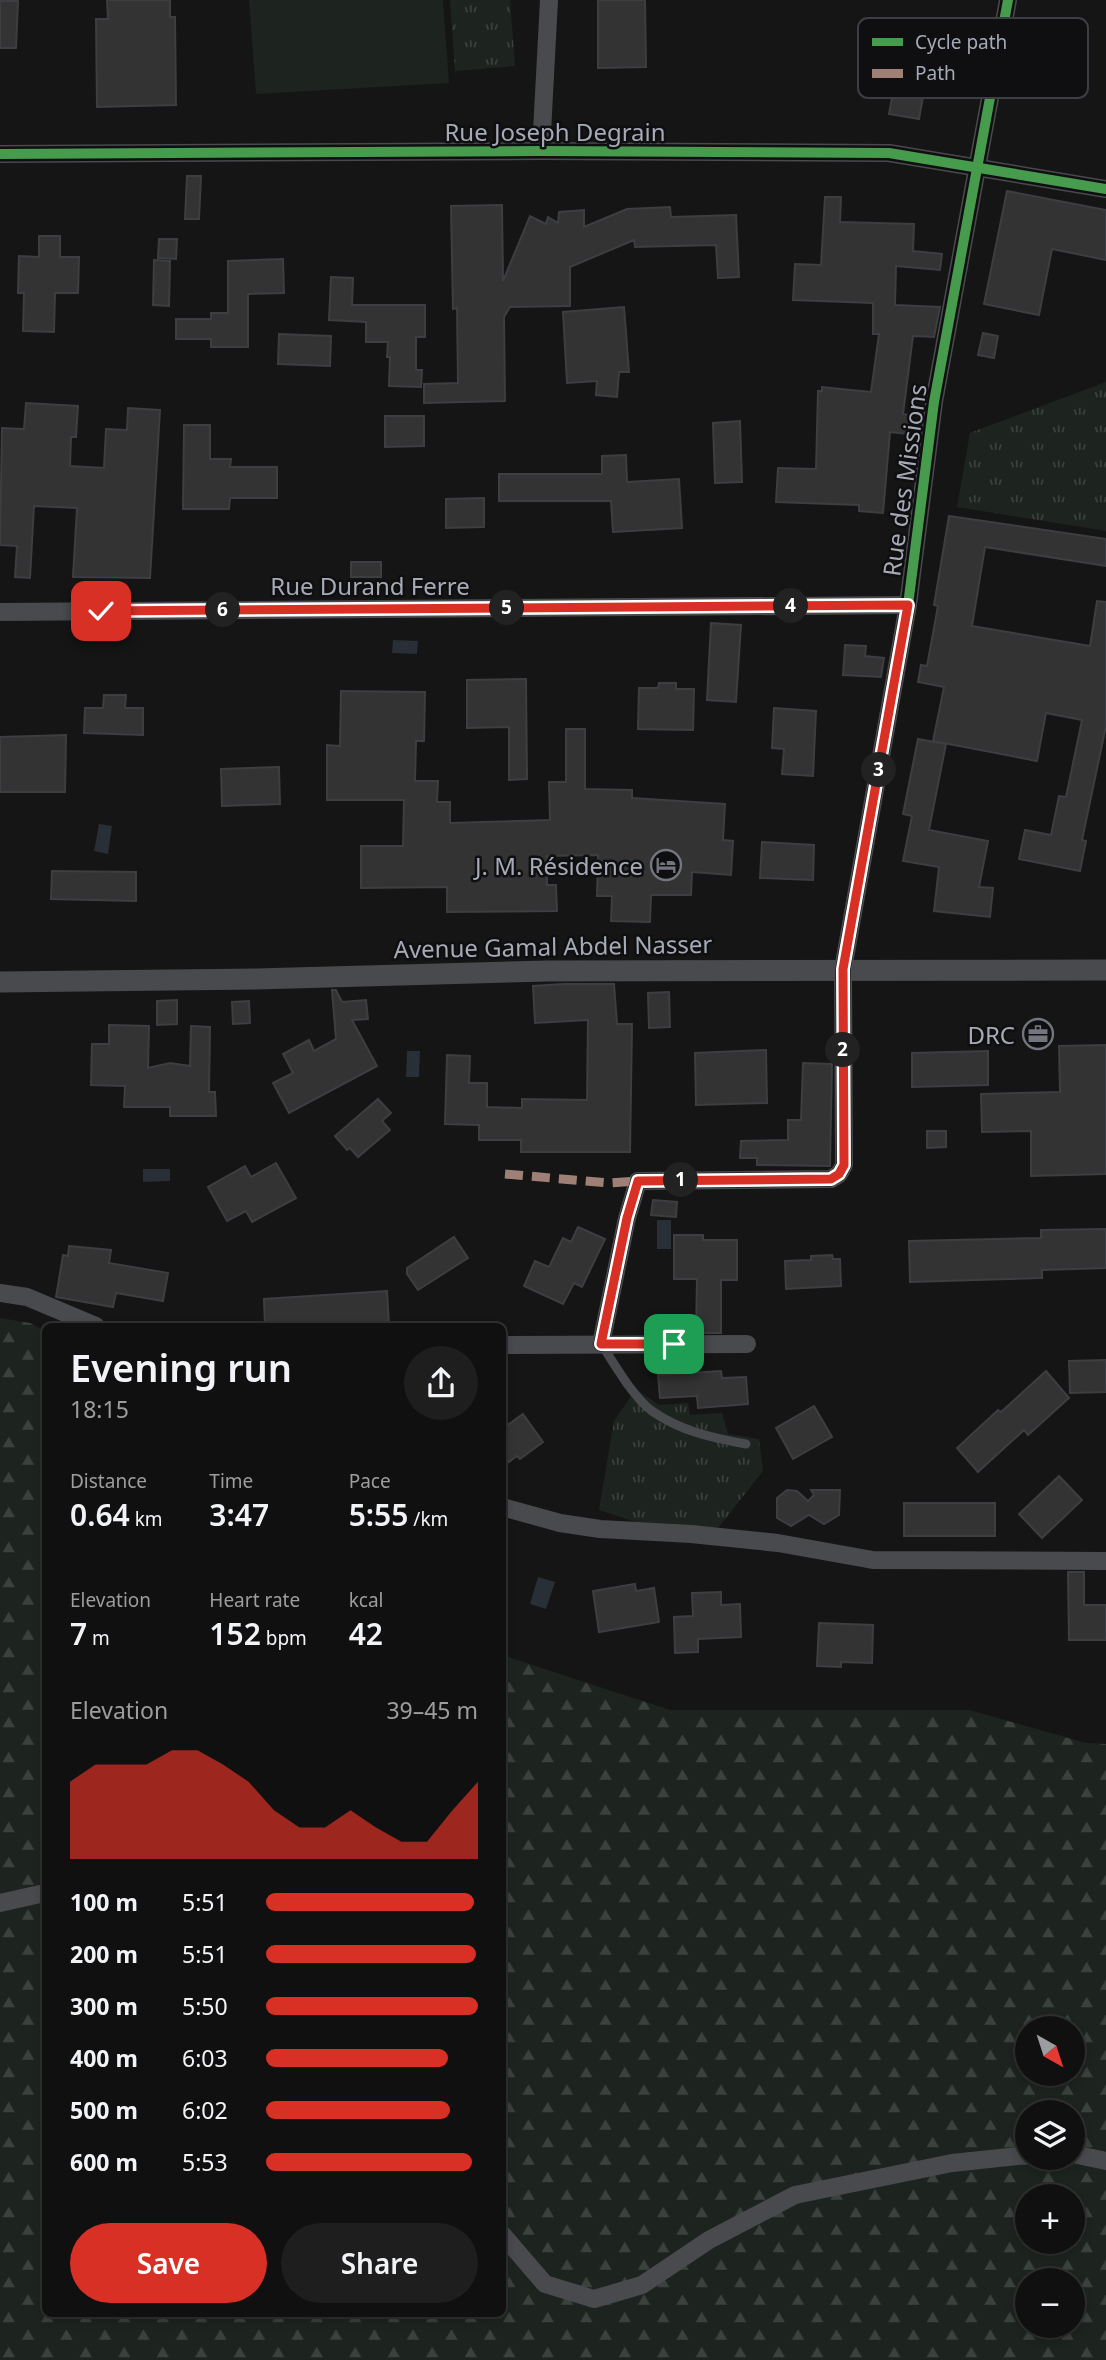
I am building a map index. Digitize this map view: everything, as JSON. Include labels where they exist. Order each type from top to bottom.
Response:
[{"type":"street","points":[[541,151],[549,0]]},
{"type":"street","name":"Rue des Missions","points":[[1005,18],[1008,0]]},
{"type":"street","name":"Rue des Missions","points":[[601,1344],[627,1218],[638,1181],[831,1179],[839,1174],[844,1165],[843,969],[908,605],[934,402],[989,98]]},
{"type":"street","name":"Rue Joseph Degrain","points":[[0,154],[541,151],[889,153],[1106,189]]},
{"type":"street","name":"Rue Durand Ferre","points":[[0,612],[908,605]]},
{"type":"street","name":"Avenue Gamal Abdel Nasser","points":[[0,982],[256,979],[547,971],[1106,970]]},
{"type":"street","points":[[0,1293],[27,1297],[89,1323]]},
{"type":"street","points":[[506,1345],[747,1344]]},
{"type":"street","points":[[506,1508],[560,1523],[600,1529],[691,1534],[778,1543],[873,1560],[1106,1561]]},
{"type":"street","points":[[0,1903],[42,1894]]},
{"type":"street","points":[[506,2239],[545,2284],[594,2299],[642,2285],[709,2240],[795,2195],[952,2163],[1015,2156]]},
{"type":"street","points":[[1085,2157],[1106,2161]]},
{"type":"lane","points":[[601,1344],[623,1377],[651,1410],[700,1436],[746,1444]]},
{"type":"green space","points":[[249,0],[443,0],[449,83],[256,94]]},
{"type":"green space","points":[[450,0],[510,0],[515,66],[455,71]]},
{"type":"green space","points":[[1106,382],[1106,531],[957,507],[970,433]]},
{"type":"green space","points":[[0,1318],[30,1323],[42,1329],[42,2317],[506,2317],[506,1656],[670,1710],[969,1710],[1086,1743],[1106,1744],[1106,2360],[0,2360]]},
{"type":"green space","points":[[636,1389],[659,1405],[688,1403],[690,1415],[722,1413],[728,1434],[759,1439],[763,1471],[718,1528],[642,1524],[599,1510],[614,1421]]},
{"type":"shaded area","points":[[393,640],[418,641],[417,654],[392,653]]},
{"type":"shaded area","points":[[99,824],[112,826],[108,854],[94,851]]},
{"type":"shaded area","points":[[407,1051],[420,1051],[419,1077],[406,1077]]},
{"type":"shaded area","points":[[143,1169],[170,1169],[170,1181],[143,1182]]},
{"type":"shaded area","points":[[657,1220],[671,1220],[671,1249],[657,1249]]},
{"type":"shaded area","points":[[538,1577],[555,1582],[546,1609],[530,1604]]},
{"type":"building","points":[[107,0],[170,0],[170,17],[175,17],[176,105],[97,107],[96,19],[108,19]]},
{"type":"building","points":[[598,0],[645,0],[646,67],[598,68]]},
{"type":"building","points":[[0,1],[18,1],[16,48],[0,48]]},
{"type":"building","points":[[892,98],[923,98],[919,119],[889,114]]},
{"type":"building","points":[[187,176],[201,176],[199,219],[185,219]]},
{"type":"building","points":[[1007,191],[1106,210],[1106,260],[1052,249],[1039,315],[984,304]]},
{"type":"building","points":[[825,197],[841,197],[840,222],[914,224],[913,251],[942,254],[940,270],[896,266],[895,305],[940,307],[934,337],[913,336],[903,414],[910,415],[908,434],[890,432],[883,513],[859,511],[859,505],[776,502],[778,468],[816,469],[818,391],[822,391],[822,387],[871,392],[879,334],[873,334],[873,303],[793,300],[795,264],[821,265]]},
{"type":"building","points":[[502,205],[503,281],[530,216],[546,224],[548,217],[558,223],[559,212],[584,210],[584,227],[627,209],[670,207],[671,217],[736,215],[739,277],[718,278],[716,245],[635,247],[634,240],[570,267],[570,306],[510,307],[504,317],[505,401],[424,403],[424,384],[458,383],[451,206]]},
{"type":"building","points":[[39,236],[60,236],[60,257],[79,257],[78,293],[55,293],[54,332],[23,331],[24,293],[18,293],[19,256],[39,257]]},
{"type":"building","points":[[159,239],[177,239],[176,259],[158,258]]},
{"type":"building","points":[[283,259],[284,293],[248,294],[248,347],[211,347],[211,339],[176,339],[176,319],[211,319],[211,313],[228,313],[228,261]]},
{"type":"building","points":[[154,260],[170,261],[169,306],[153,305]]},
{"type":"building","points":[[331,277],[353,278],[352,305],[425,305],[425,337],[416,337],[416,370],[422,370],[421,387],[389,386],[388,342],[366,342],[366,322],[329,320]]},
{"type":"building","points":[[624,307],[629,372],[619,372],[617,397],[596,395],[597,381],[567,383],[563,312]]},
{"type":"building","points":[[983,333],[998,336],[994,358],[978,355]]},
{"type":"building","points":[[279,334],[331,336],[330,366],[278,364]]},
{"type":"building","points":[[26,403],[78,406],[76,437],[71,437],[70,466],[104,468],[106,429],[127,430],[128,408],[160,410],[150,578],[73,577],[77,508],[34,506],[30,578],[15,577],[17,546],[0,545],[2,428],[24,429]]},
{"type":"building","points":[[385,416],[424,416],[424,446],[385,447]]},
{"type":"building","points":[[740,421],[742,482],[715,483],[713,423]]},
{"type":"building","points":[[184,425],[210,425],[210,459],[231,459],[230,467],[277,467],[277,498],[230,498],[229,509],[183,509]]},
{"type":"building","points":[[626,455],[627,482],[679,479],[682,528],[613,532],[611,501],[499,501],[499,474],[602,474],[602,456]]},
{"type":"building","points":[[484,498],[484,527],[446,528],[446,499]]},
{"type":"building","points":[[949,516],[1106,539],[1106,566],[985,547],[972,626],[1090,646],[1097,601],[1106,602],[1106,726],[1082,840],[1086,841],[1080,871],[1019,859],[1025,830],[1051,835],[1059,796],[1066,797],[1082,720],[1046,713],[1037,761],[933,741],[944,687],[918,682],[921,665],[927,666],[938,606],[934,605]]},
{"type":"building","points":[[351,562],[381,562],[381,577],[351,577]]},
{"type":"building","points":[[711,623],[741,625],[736,702],[707,700]]},
{"type":"building","points":[[845,645],[866,646],[865,656],[884,658],[881,677],[843,675]]},
{"type":"building","points":[[526,679],[527,779],[509,780],[509,727],[467,728],[467,680]]},
{"type":"building","points":[[659,683],[676,683],[676,689],[694,689],[693,730],[638,729],[639,688],[658,688]]},
{"type":"building","points":[[341,691],[425,692],[424,741],[416,741],[415,781],[438,781],[437,802],[450,802],[450,823],[550,820],[549,782],[566,782],[566,729],[585,729],[585,789],[632,790],[632,798],[725,804],[723,840],[733,841],[731,875],[692,872],[691,895],[651,895],[650,922],[611,921],[612,896],[597,896],[598,855],[547,856],[547,885],[556,885],[557,911],[447,912],[447,887],[361,888],[361,846],[403,846],[404,800],[327,800],[327,745],[340,746]]},
{"type":"building","points":[[104,695],[126,695],[125,708],[143,708],[143,735],[84,733],[85,708],[103,708]]},
{"type":"building","points":[[774,708],[816,711],[813,776],[782,774],[784,749],[772,748]]},
{"type":"building","points":[[66,735],[65,792],[0,792],[0,737]]},
{"type":"building","points":[[918,739],[946,744],[929,830],[988,841],[979,887],[993,888],[990,917],[934,911],[939,867],[903,861],[912,816],[903,814]]},
{"type":"building","points":[[279,767],[280,804],[222,806],[221,769]]},
{"type":"building","points":[[762,842],[814,845],[813,880],[760,878]]},
{"type":"building","points":[[52,871],[136,872],[136,901],[51,899]]},
{"type":"building","points":[[614,984],[617,1024],[632,1024],[630,1152],[521,1152],[521,1140],[479,1140],[479,1125],[445,1124],[447,1055],[470,1056],[469,1083],[487,1083],[487,1107],[522,1108],[522,1099],[587,1100],[588,1020],[535,1023],[533,986]]},
{"type":"building","points":[[332,990],[336,990],[342,1002],[366,1000],[368,1019],[352,1020],[377,1066],[289,1113],[273,1083],[293,1073],[283,1054],[309,1040],[314,1051],[336,1039]]},
{"type":"building","points":[[669,992],[670,1027],[649,1028],[648,993]]},
{"type":"building","points":[[177,1000],[177,1024],[157,1025],[157,1001]]},
{"type":"building","points":[[249,1001],[250,1023],[233,1024],[232,1002]]},
{"type":"building","points":[[109,1025],[149,1026],[148,1068],[170,1063],[190,1066],[191,1026],[210,1027],[209,1092],[215,1092],[216,1116],[170,1116],[170,1107],[124,1107],[125,1086],[91,1085],[92,1044],[109,1044]]},
{"type":"building","points":[[1106,1045],[1106,1174],[1031,1176],[1031,1131],[982,1132],[981,1094],[1060,1092],[1059,1046]]},
{"type":"building","points":[[766,1050],[767,1103],[696,1105],[695,1053]]},
{"type":"building","points":[[988,1051],[988,1085],[912,1087],[912,1053]]},
{"type":"building","points":[[803,1063],[832,1064],[830,1166],[757,1165],[757,1158],[740,1158],[741,1141],[788,1140],[788,1120],[801,1120]]},
{"type":"building","points":[[378,1099],[391,1113],[382,1121],[390,1130],[358,1157],[350,1148],[347,1150],[335,1136]]},
{"type":"building","points":[[927,1131],[946,1131],[946,1147],[927,1148]]},
{"type":"building","points":[[276,1163],[296,1198],[252,1222],[246,1211],[227,1221],[208,1187],[245,1166],[251,1177]]},
{"type":"building","points":[[653,1200],[677,1202],[676,1217],[651,1215]]},
{"type":"building","points":[[578,1227],[605,1239],[582,1287],[574,1283],[563,1304],[524,1286],[535,1261],[549,1267],[563,1238],[571,1242]]},
{"type":"building","points":[[1106,1229],[1106,1268],[1042,1270],[1042,1278],[910,1282],[909,1241],[1041,1238],[1041,1230]]},
{"type":"building","points":[[674,1235],[703,1235],[703,1240],[737,1240],[737,1280],[721,1280],[721,1333],[696,1333],[697,1279],[674,1279]]},
{"type":"building","points":[[454,1237],[468,1258],[418,1290],[407,1274],[407,1268]]},
{"type":"building","points":[[69,1246],[111,1250],[109,1263],[168,1273],[163,1301],[116,1293],[113,1307],[56,1297],[63,1255],[68,1256]]},
{"type":"building","points":[[832,1255],[833,1259],[840,1259],[841,1286],[786,1289],[785,1261],[811,1260],[811,1256]]},
{"type":"building","points":[[387,1291],[389,1323],[265,1323],[264,1299]]},
{"type":"building","points":[[1106,1360],[1106,1392],[1070,1393],[1069,1361]]},
{"type":"building","points":[[721,1371],[722,1378],[746,1377],[748,1404],[698,1408],[697,1396],[660,1398],[658,1375]]},
{"type":"building","points":[[1046,1371],[1069,1398],[1028,1435],[1024,1430],[978,1472],[957,1448]]},
{"type":"building","points":[[814,1406],[832,1437],[793,1459],[776,1428]]},
{"type":"building","points":[[523,1414],[543,1442],[520,1459],[517,1456],[506,1464],[506,1426]]},
{"type":"building","points":[[1059,1476],[1082,1500],[1042,1538],[1019,1514]]},
{"type":"building","points":[[787,1490],[797,1491],[808,1501],[814,1495],[811,1490],[840,1490],[839,1515],[824,1524],[809,1515],[791,1526],[777,1518],[777,1498]]},
{"type":"building","points":[[904,1503],[995,1503],[995,1536],[904,1536]]},
{"type":"building","points":[[1068,1572],[1084,1572],[1084,1605],[1106,1605],[1106,1640],[1069,1640]]},
{"type":"building","points":[[635,1584],[636,1591],[654,1588],[659,1622],[599,1632],[593,1591]]},
{"type":"building","points":[[721,1592],[721,1605],[740,1604],[741,1637],[698,1639],[698,1652],[675,1653],[674,1617],[693,1616],[692,1593]]},
{"type":"building","points":[[819,1623],[873,1625],[872,1663],[841,1662],[841,1667],[817,1666]]},
{"type":"marked path","points":[[505,1174],[609,1183],[638,1181]]},
{"type":"cycle path","points":[[1005,18],[1008,0]]},
{"type":"cycle path","points":[[601,1344],[627,1218],[638,1181],[831,1179],[839,1174],[844,1165],[843,969],[908,605],[934,402],[990,98]]},
{"type":"cycle path","points":[[0,154],[541,151],[889,153],[1106,189]]},
{"type":"place","name":"J. M. Résidence","points":[[666,865]]},
{"type":"place","name":"DRC","points":[[1038,1034]]},
{"type":"route","points":[[101,611],[908,605],[843,969],[844,1165],[839,1174],[831,1179],[638,1181],[627,1218],[601,1344],[674,1344]]}]
